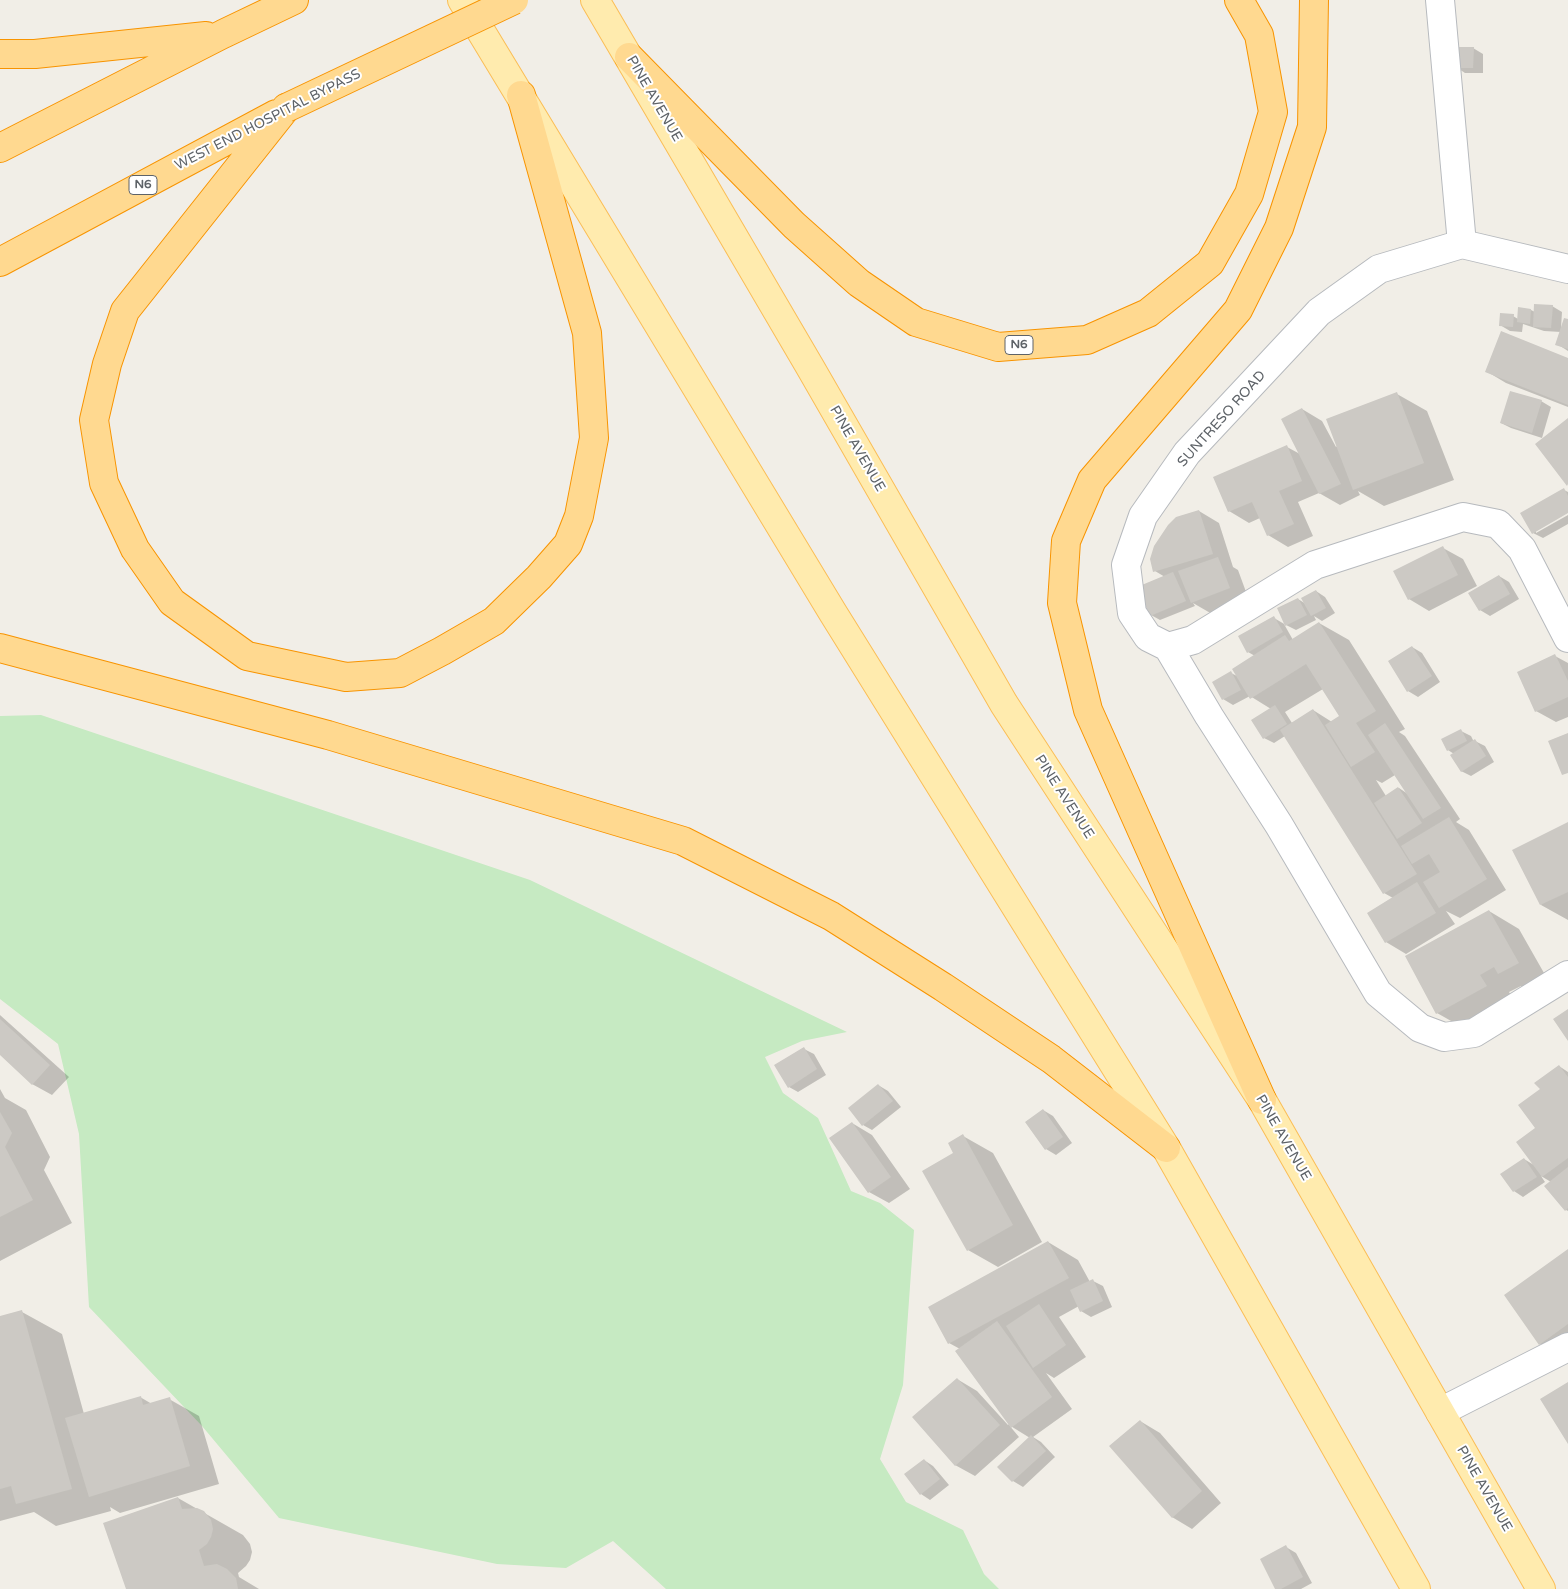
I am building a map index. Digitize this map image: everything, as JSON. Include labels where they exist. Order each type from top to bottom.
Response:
[{"type":"highway","points":[[0,148],[222,34],[294,0]]},
{"type":"highway","name":"WEST END HOSPITAL BYPASS","points":[[0,262],[286,108],[514,0]]},
{"type":"highway","name":"N6","points":[[629,57],[794,225],[859,283],[916,322],[998,347],[1087,340],[1148,313],[1210,263],[1249,194],[1272,112],[1259,35],[1239,0]]},
{"type":"highway","points":[[1262,1100],[1088,710],[1062,603],[1066,541],[1092,480],[1238,310],[1279,228],[1312,127],[1314,0]]},
{"type":"highway","points":[[0,54],[35,54],[222,34]]},
{"type":"highway","points":[[286,108],[125,311],[107,364],[94,420],[104,483],[135,549],[172,602],[247,656],[346,677],[400,673],[442,652],[494,621],[539,577],[568,544],[579,516],[594,438],[587,333],[521,95]]},
{"type":"highway","points":[[0,648],[328,735],[683,842],[831,916],[943,987],[1051,1059],[1166,1148]]},
{"type":"main road","points":[[462,0],[833,613],[1166,1148],[1416,1589]]},
{"type":"main road","name":"PINE AVENUE","points":[[595,0],[1004,704],[1262,1100],[1541,1589]]},
{"type":"street","points":[[1440,0],[1462,244]]},
{"type":"street","name":"SUNTRESO ROAD","points":[[1168,647],[1148,637],[1132,613],[1126,565],[1143,516],[1187,453],[1319,312],[1378,269],[1462,244],[1568,268]]},
{"type":"street","points":[[1568,638],[1522,549],[1498,524],[1463,517],[1315,565],[1193,640],[1168,647],[1209,716],[1279,825],[1378,993],[1420,1028],[1444,1037],[1474,1033],[1568,975]]},
{"type":"street","points":[[1440,1412],[1568,1347]]},
{"type":"green space","points":[[41,715],[530,880],[847,1032],[802,1041],[765,1057],[783,1093],[818,1118],[851,1191],[880,1203],[914,1230],[903,1385],[880,1459],[906,1502],[963,1530],[984,1574],[999,1589],[666,1589],[613,1541],[566,1568],[497,1564],[279,1518],[202,1426],[89,1307],[79,1134],[58,1044],[0,999],[0,716]]},
{"type":"building","points":[[1455,47],[1474,47],[1473,68],[1454,68]]},
{"type":"building","points":[[1534,304],[1553,305],[1551,328],[1533,327]]},
{"type":"building","points":[[1518,307],[1531,309],[1530,324],[1517,322]]},
{"type":"building","points":[[1500,313],[1514,314],[1513,327],[1499,326]]},
{"type":"building","points":[[1564,318],[1568,319],[1568,349],[1555,345]]},
{"type":"building","points":[[1501,331],[1568,358],[1568,405],[1485,372]]},
{"type":"building","points":[[1510,391],[1542,400],[1532,433],[1500,423]]},
{"type":"building","points":[[1397,392],[1424,463],[1353,490],[1326,419]]},
{"type":"building","points":[[1302,408],[1341,484],[1319,494],[1281,419]]},
{"type":"building","points":[[1568,418],[1568,484],[1567,486],[1535,444]]},
{"type":"building","points":[[1287,445],[1302,481],[1279,491],[1294,524],[1267,536],[1252,502],[1228,512],[1213,477]]},
{"type":"building","points":[[1564,488],[1568,496],[1568,513],[1532,534],[1520,513]]},
{"type":"building","points":[[1199,510],[1213,554],[1153,572],[1150,559],[1154,546],[1168,525],[1176,517]]},
{"type":"building","points":[[1443,546],[1458,575],[1408,600],[1393,571]]},
{"type":"building","points":[[1218,557],[1230,588],[1191,603],[1178,571]]},
{"type":"building","points":[[1173,572],[1186,601],[1150,616],[1137,587]]},
{"type":"building","points":[[1499,575],[1510,594],[1479,611],[1468,593]]},
{"type":"building","points":[[1316,590],[1326,608],[1311,616],[1301,598]]},
{"type":"building","points":[[1298,598],[1307,615],[1285,626],[1277,608]]},
{"type":"building","points":[[1274,616],[1283,632],[1247,653],[1238,636]]},
{"type":"building","points":[[1319,622],[1376,711],[1356,723],[1375,752],[1351,767],[1325,725],[1339,716],[1306,664],[1250,699],[1232,669],[1285,635],[1289,641]]},
{"type":"building","points":[[1412,646],[1432,676],[1407,692],[1388,661]]},
{"type":"building","points":[[1555,654],[1568,681],[1568,697],[1535,712],[1517,672]]},
{"type":"building","points":[[1231,671],[1241,690],[1222,700],[1212,682]]},
{"type":"building","points":[[1275,705],[1287,724],[1263,739],[1251,720]]},
{"type":"building","points":[[1313,709],[1417,874],[1383,894],[1280,730]]},
{"type":"building","points":[[1385,723],[1441,808],[1423,819],[1368,735]]},
{"type":"building","points":[[1461,729],[1467,741],[1447,751],[1441,739]]},
{"type":"building","points":[[1568,733],[1568,773],[1562,775],[1548,741]]},
{"type":"building","points":[[1475,739],[1486,756],[1461,772],[1450,755]]},
{"type":"building","points":[[1398,787],[1422,823],[1397,839],[1374,803]]},
{"type":"building","points":[[1449,817],[1487,879],[1439,908],[1423,882],[1440,872],[1429,854],[1412,864],[1401,846]]},
{"type":"building","points":[[1568,822],[1568,892],[1540,905],[1512,850]]},
{"type":"building","points":[[1417,882],[1436,913],[1385,943],[1367,913]]},
{"type":"building","points":[[1489,910],[1519,963],[1498,974],[1494,967],[1480,975],[1487,986],[1436,1014],[1405,956]]},
{"type":"building","points":[[1568,1009],[1568,1041],[1553,1019]]},
{"type":"building","points":[[0,1019],[50,1065],[32,1085],[0,1055]]},
{"type":"building","points":[[804,1047],[817,1069],[788,1088],[774,1065]]},
{"type":"building","points":[[1559,1065],[1568,1077],[1568,1158],[1542,1177],[1516,1142],[1535,1128],[1518,1105],[1540,1089],[1534,1083]]},
{"type":"building","points":[[878,1084],[893,1101],[862,1126],[848,1108]]},
{"type":"building","points":[[1043,1109],[1063,1137],[1045,1150],[1025,1122]]},
{"type":"building","points":[[0,1112],[12,1133],[5,1147],[33,1200],[0,1217]]},
{"type":"building","points":[[852,1122],[891,1177],[868,1193],[829,1138]]},
{"type":"building","points":[[963,1134],[1013,1225],[967,1251],[922,1171],[953,1153],[948,1143]]},
{"type":"building","points":[[1524,1158],[1537,1177],[1513,1192],[1500,1174]]},
{"type":"building","points":[[1568,1167],[1568,1208],[1565,1211],[1544,1186]]},
{"type":"building","points":[[1048,1241],[1069,1278],[948,1344],[928,1307]]},
{"type":"building","points":[[1568,1249],[1568,1324],[1539,1345],[1504,1295]]},
{"type":"building","points":[[1093,1279],[1103,1301],[1080,1312],[1070,1290]]},
{"type":"building","points":[[1039,1304],[1066,1345],[1033,1368],[1006,1326]]},
{"type":"building","points":[[22,1310],[72,1489],[16,1504],[11,1486],[0,1489],[0,1316]]},
{"type":"building","points":[[997,1321],[1052,1397],[1011,1428],[955,1351]]},
{"type":"building","points":[[957,1378],[1000,1425],[955,1466],[912,1417]]},
{"type":"building","points":[[1568,1382],[1568,1444],[1540,1399]]},
{"type":"building","points":[[141,1396],[143,1405],[170,1397],[190,1466],[89,1497],[65,1418]]},
{"type":"building","points":[[1140,1420],[1202,1491],[1172,1518],[1109,1446]]},
{"type":"building","points":[[1031,1435],[1046,1451],[1012,1482],[997,1467]]},
{"type":"building","points":[[924,1459],[940,1479],[920,1495],[904,1474]]},
{"type":"building","points":[[178,1497],[182,1509],[197,1508],[204,1511],[211,1520],[213,1529],[211,1537],[207,1544],[199,1550],[204,1566],[217,1564],[227,1569],[236,1578],[238,1589],[126,1589],[103,1523]]},
{"type":"building","points":[[1286,1545],[1303,1577],[1281,1589],[1275,1589],[1260,1559]]}]
